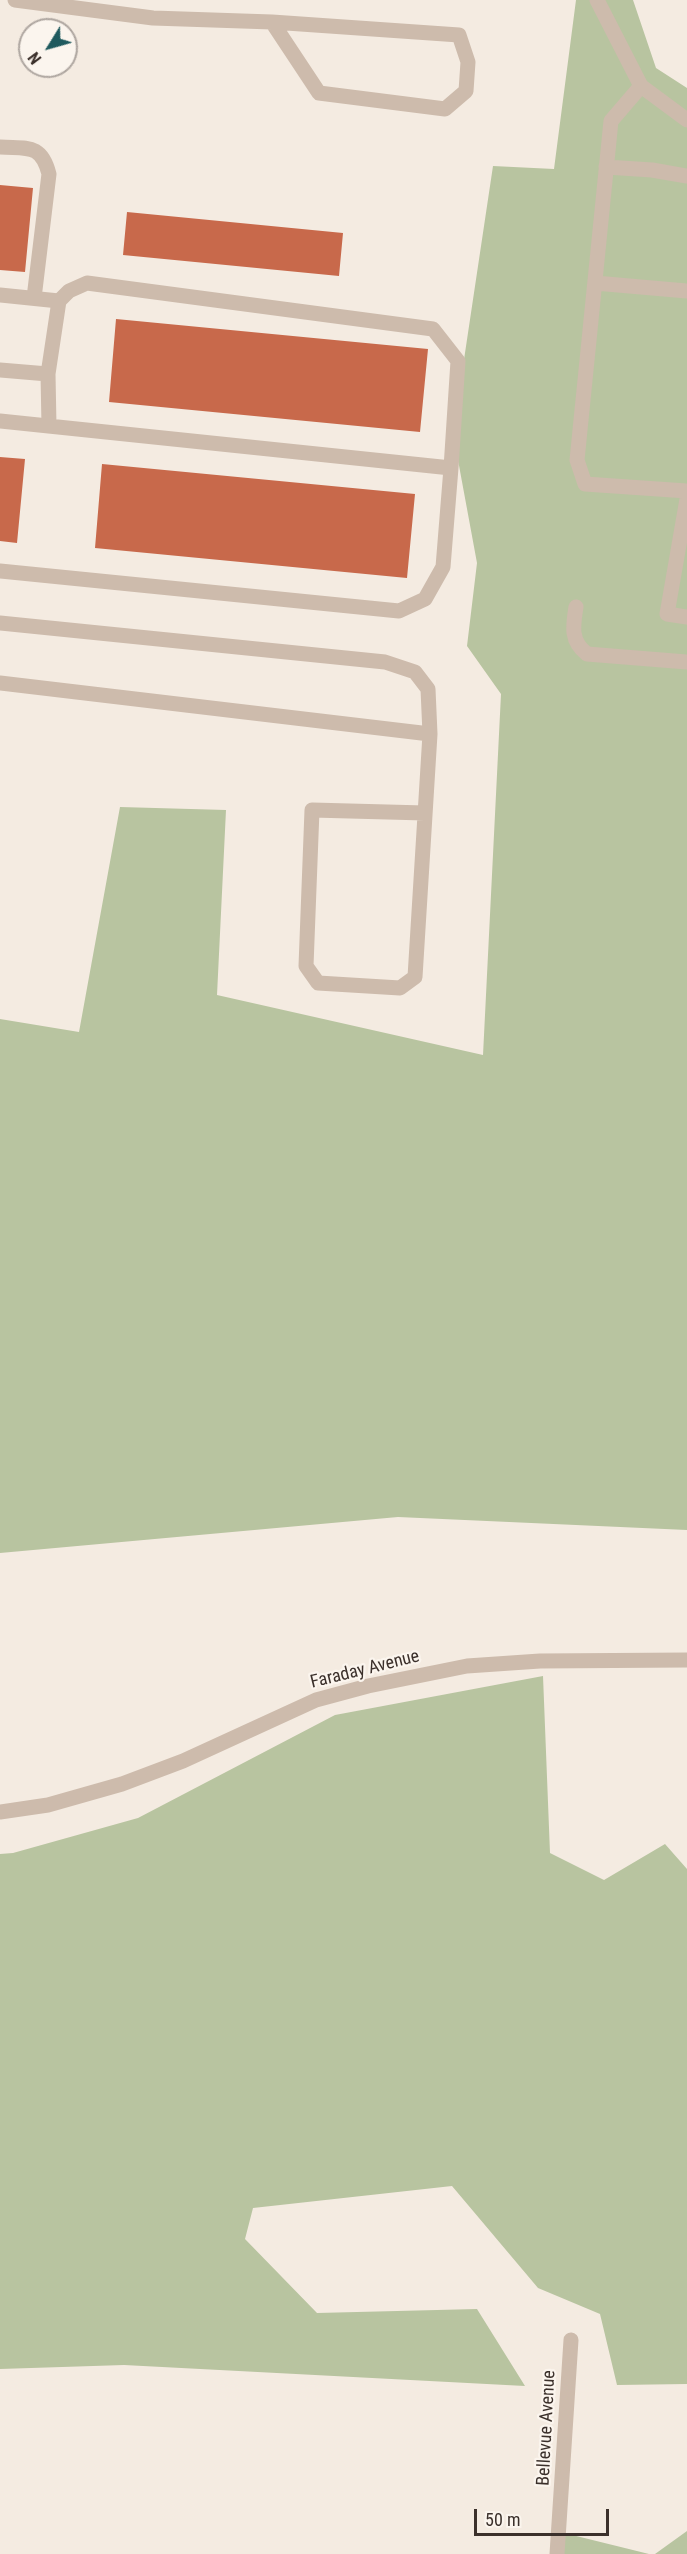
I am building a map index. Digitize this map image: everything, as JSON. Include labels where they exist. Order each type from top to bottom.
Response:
[{"type":"street","points":[[15,0],[153,18],[272,22],[459,35],[468,62],[466,91],[445,109],[319,93],[272,22]]},
{"type":"street","points":[[597,0],[641,86],[687,120]]},
{"type":"street","points":[[641,86],[611,121],[577,460],[585,483],[687,491]]},
{"type":"street","points":[[0,147],[36,150],[45,159],[49,174],[34,298]]},
{"type":"street","points":[[606,168],[652,170],[687,176]]},
{"type":"street","points":[[0,571],[399,611],[425,599],[443,567],[458,361],[433,328],[87,283],[69,291],[59,301],[48,374],[49,426]]},
{"type":"street","points":[[595,283],[687,291]]},
{"type":"street","points":[[0,295],[59,301]]},
{"type":"street","points":[[0,370],[48,374]]},
{"type":"street","points":[[0,421],[451,468]]},
{"type":"street","points":[[687,499],[667,614],[687,617]]},
{"type":"street","points":[[576,607],[573,636],[577,645],[587,654],[687,662]]},
{"type":"street","points":[[0,623],[385,662],[415,672],[429,689],[430,734],[415,977],[400,988],[318,983],[306,966],[312,810],[425,813]]},
{"type":"street","points":[[0,683],[430,734]]},
{"type":"street","name":"Faraday Avenue","points":[[0,1812],[48,1805],[122,1784],[183,1761],[316,1700],[368,1686],[467,1666],[540,1661],[687,1660]]},
{"type":"street","name":"Bellevue Avenue","points":[[558,2554],[571,2340]]},
{"type":"green space","points":[[576,0],[633,0],[656,68],[687,88],[687,1530],[398,1517],[0,1553],[0,1019],[79,1032],[120,807],[226,810],[217,995],[483,1055],[501,694],[467,646],[477,563],[453,433],[493,166],[554,169]]},
{"type":"green space","points":[[543,1676],[550,1853],[604,1880],[665,1844],[687,1869],[687,2384],[617,2385],[600,2314],[538,2288],[452,2186],[253,2208],[245,2239],[317,2313],[477,2309],[525,2386],[124,2365],[0,2369],[0,1854],[13,1853],[138,1818],[335,1715]]},
{"type":"green space","points":[[552,2530],[649,2554],[551,2554]]},
{"type":"green space","points":[[687,2531],[687,2554],[655,2554]]},
{"type":"building","points":[[0,185],[33,188],[25,272],[0,270]]},
{"type":"building","points":[[127,212],[343,233],[339,276],[123,255]]},
{"type":"building","points":[[116,319],[428,349],[420,432],[109,402]]},
{"type":"building","points":[[0,457],[25,459],[17,543],[0,541]]},
{"type":"building","points":[[102,464],[415,494],[407,578],[95,548]]}]
